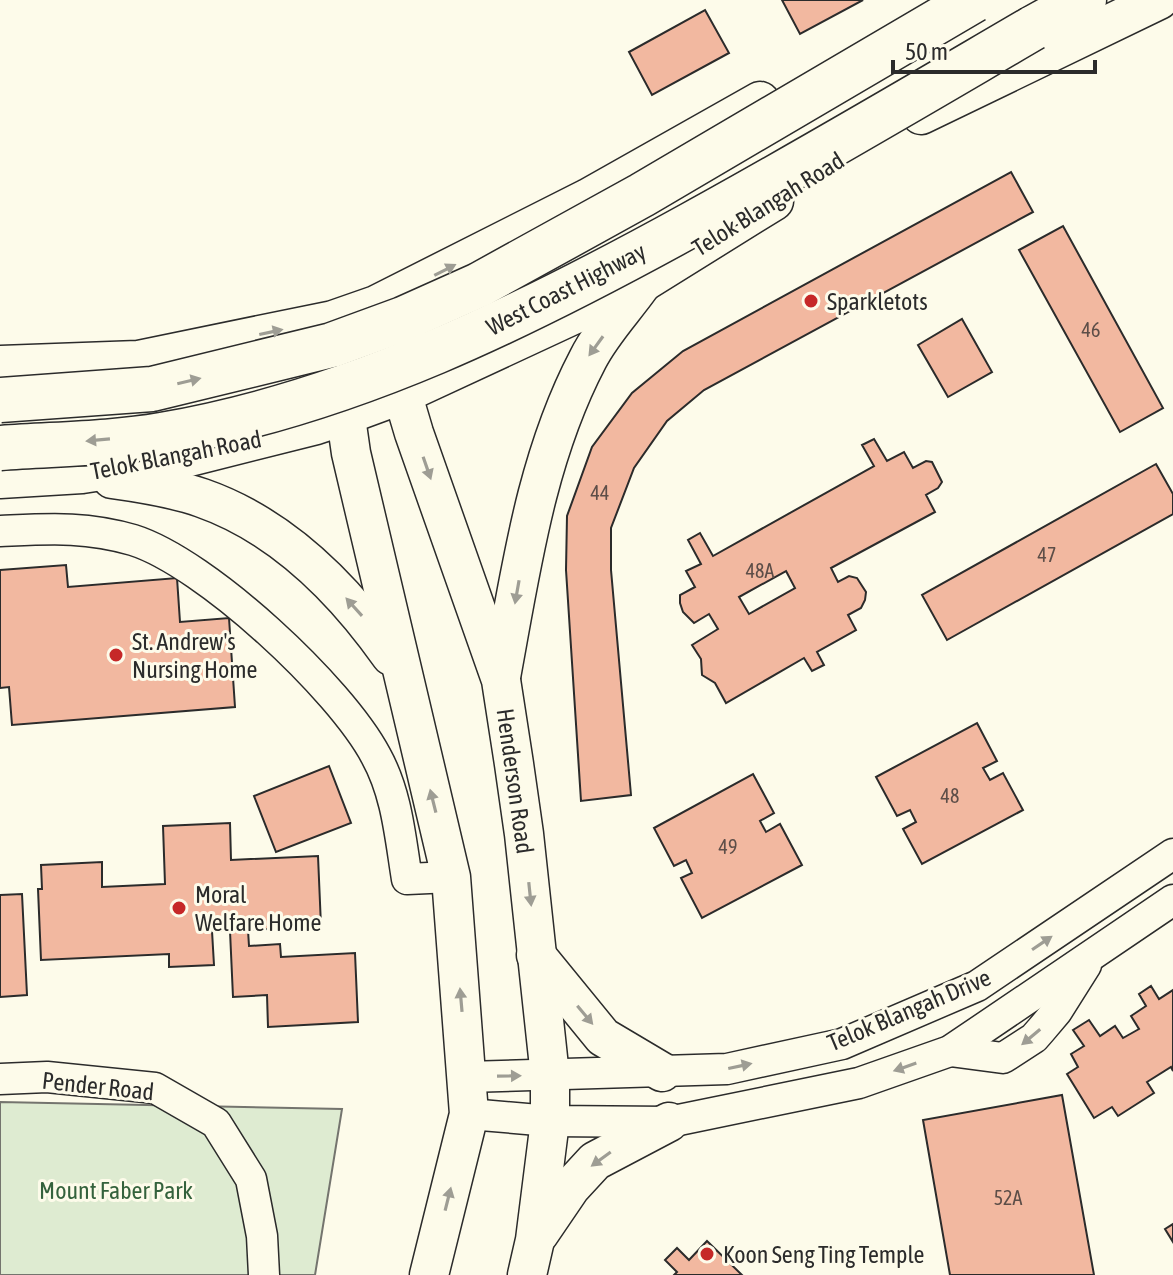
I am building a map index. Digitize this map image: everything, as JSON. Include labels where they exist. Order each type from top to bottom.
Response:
[{"type":"highway","name":"West Coast Highway","points":[[0,400],[152,389],[332,345],[403,319],[479,285],[642,195],[974,0]]},
{"type":"highway","name":"West Coast Highway","points":[[0,448],[161,435],[272,410],[411,364],[576,288],[807,161],[1084,0]]},
{"type":"main road","points":[[0,365],[138,360],[333,320],[376,305],[588,198],[935,0]]},
{"type":"main road","name":"Telok Blangah Road","points":[[0,479],[82,474],[185,458],[316,425],[403,394],[642,283],[856,150],[949,101],[1159,0]]},
{"type":"main road","points":[[793,82],[794,109],[806,133],[829,147],[856,150]]},
{"type":"main road","points":[[501,680],[525,547],[550,445],[588,357],[642,283]]},
{"type":"main road","name":"Henderson Road","points":[[376,305],[403,394],[501,680],[524,834],[550,1076],[550,1121],[531,1257]]},
{"type":"main road","points":[[333,320],[351,453],[451,877],[468,1096],[429,1275]]},
{"type":"main road","points":[[82,474],[200,497],[235,512],[271,533],[312,563],[350,602],[401,669]]},
{"type":"main road","points":[[536,955],[603,1037],[662,1072]]},
{"type":"main road","points":[[531,1257],[571,1187],[595,1161],[669,1122]]},
{"type":"street","points":[[0,531],[78,528],[135,541],[185,567],[250,615],[346,711],[376,756],[396,804],[407,879],[451,877]]},
{"type":"street","name":"Telok Blangah Drive","points":[[468,1096],[550,1076],[727,1069],[842,1044],[977,986],[1173,854]]},
{"type":"street","name":"Telok Blangah Drive","points":[[468,1096],[550,1121],[669,1122],[859,1083],[950,1051],[1173,900]]},
{"type":"street","name":"Pender Road","points":[[0,1079],[47,1077],[155,1088],[216,1123],[251,1179],[262,1236],[264,1275]]},
{"type":"green space","name":"Mount Faber Park","points":[[0,1102],[342,1109],[315,1275],[0,1275]]},
{"type":"building","points":[[782,0],[863,0],[800,34]]},
{"type":"building","points":[[705,10],[729,53],[652,95],[629,52]]},
{"type":"building","points":[[1011,172],[1033,212],[704,390],[667,421],[634,468],[611,528],[611,570],[631,795],[581,801],[566,570],[567,516],[592,447],[632,393],[683,351]]},
{"type":"building","points":[[1063,226],[1163,408],[1120,432],[1019,250]]},
{"type":"building","points":[[962,319],[992,372],[948,397],[918,345]]},
{"type":"building","points":[[874,439],[887,461],[904,452],[913,468],[926,461],[932,462],[942,482],[926,495],[935,512],[831,568],[838,582],[849,576],[857,578],[866,592],[861,608],[848,615],[856,630],[817,652],[824,665],[812,671],[804,658],[726,703],[715,683],[702,675],[701,659],[692,645],[718,629],[709,614],[694,623],[683,612],[680,603],[680,595],[695,587],[686,571],[701,564],[688,540],[700,533],[713,556],[874,466],[862,445]],"holes":[[[786,571],[795,588],[749,614],[739,597]]]},
{"type":"building","points":[[1156,464],[1173,494],[1173,514],[947,640],[922,595]]},
{"type":"building","name":"St. Andrew's Nursing Home","points":[[66,565],[68,587],[177,578],[180,622],[229,618],[235,707],[12,725],[9,687],[0,688],[0,570]]},
{"type":"building","points":[[977,723],[997,761],[983,768],[990,780],[1003,773],[1023,810],[922,864],[903,829],[916,822],[910,810],[897,816],[876,777]]},
{"type":"building","points":[[329,766],[351,823],[276,852],[254,796]]},
{"type":"building","points":[[753,774],[774,813],[760,821],[766,832],[780,824],[802,865],[702,918],[681,878],[692,873],[686,860],[674,866],[654,828]]},
{"type":"building","name":"Moral Welfare Home","points":[[230,823],[231,860],[318,856],[321,926],[248,930],[249,946],[280,944],[281,957],[355,953],[358,1022],[268,1027],[267,995],[233,997],[230,931],[212,931],[214,965],[169,967],[169,954],[41,960],[38,889],[42,889],[41,865],[102,862],[102,887],[165,884],[163,826]]},
{"type":"building","points":[[22,894],[27,995],[0,997],[0,895]]},
{"type":"building","points":[[1151,986],[1159,999],[1173,990],[1173,1071],[1171,1067],[1147,1082],[1154,1093],[1118,1116],[1112,1107],[1094,1118],[1067,1074],[1078,1067],[1071,1054],[1084,1046],[1073,1030],[1089,1020],[1100,1036],[1115,1026],[1123,1038],[1139,1029],[1131,1016],[1146,1006],[1139,994]]},
{"type":"building","points":[[1062,1095],[1094,1275],[950,1275],[923,1120]]},
{"type":"building","points":[[1173,1224],[1173,1242],[1165,1229]]},
{"type":"building","name":"Koon Seng Ting Temple","points":[[707,1241],[742,1275],[674,1275],[677,1272],[665,1260],[677,1248],[689,1260]]},
{"type":"place","name":"Sparkletots","points":[[811,301]]},
{"type":"place","name":"St. Andrew's Nursing Home","points":[[116,655]]},
{"type":"place","name":"Moral Welfare Home","points":[[179,908]]},
{"type":"place","name":"Koon Seng Ting Temple","points":[[707,1254]]}]
